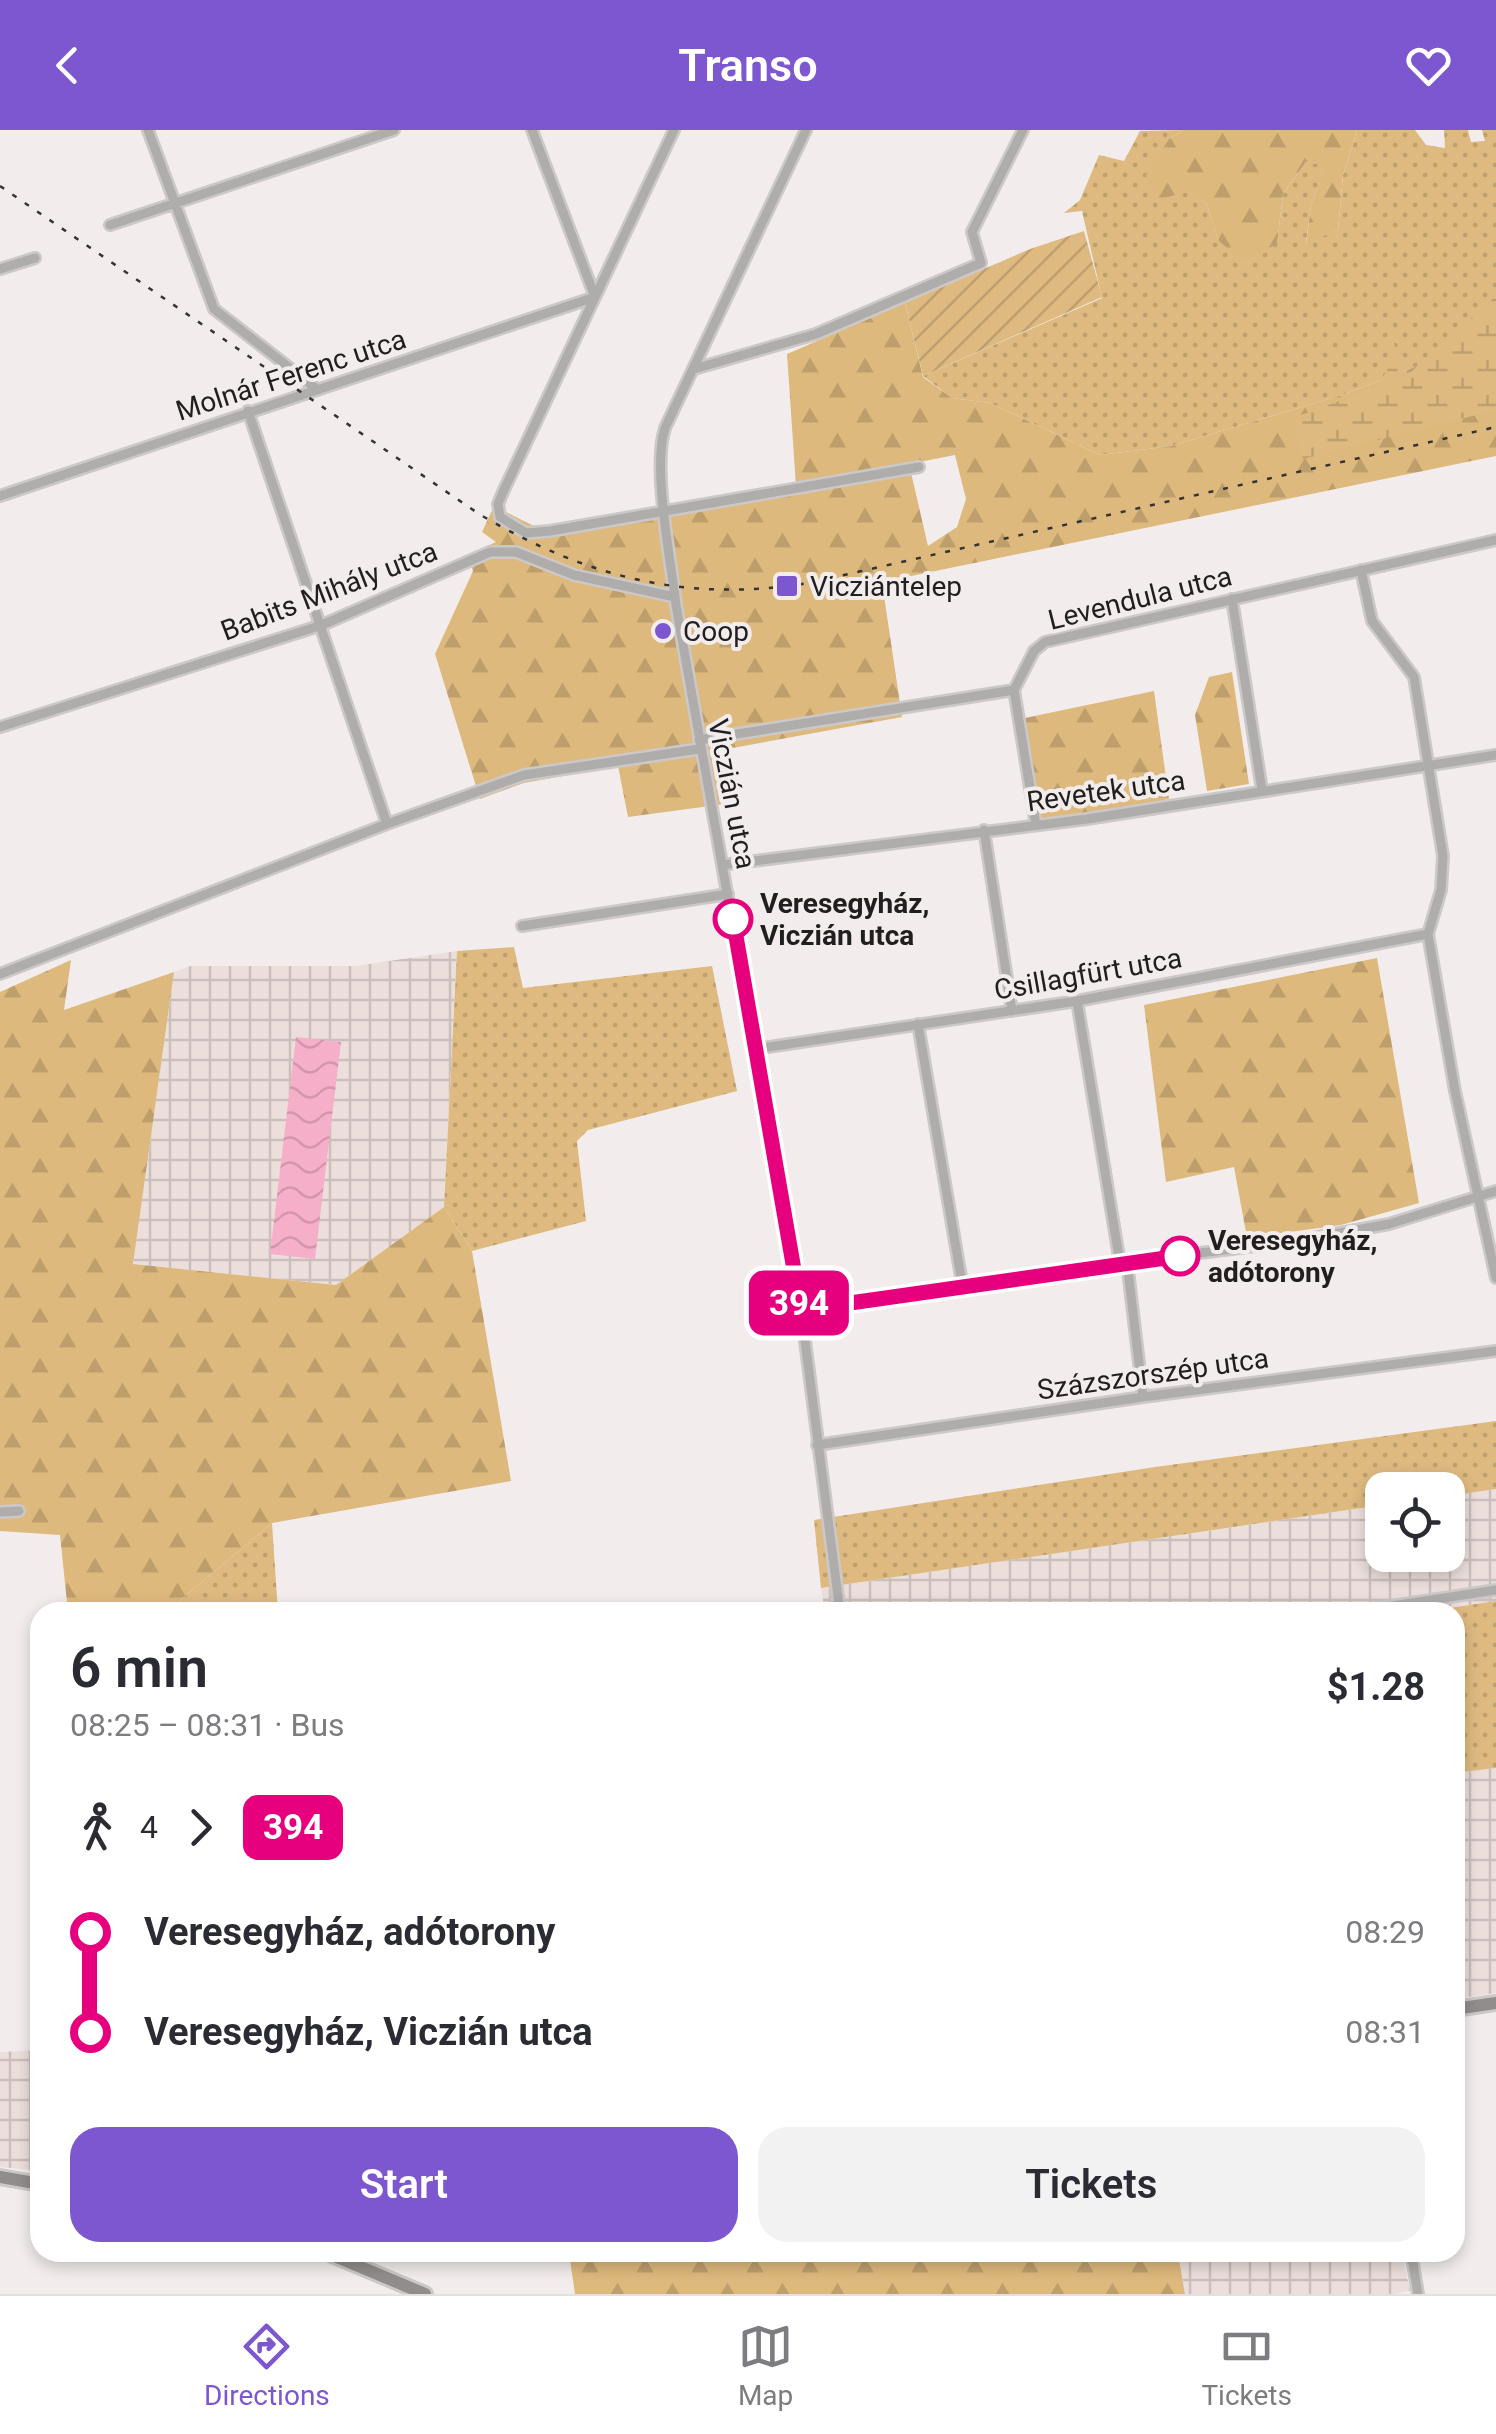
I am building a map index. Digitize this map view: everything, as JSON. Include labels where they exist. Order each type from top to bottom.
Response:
[{"type":"main road","points":[[1465,2007],[1496,2003]]},
{"type":"main road","points":[[0,2177],[30,2182]]},
{"type":"main road","points":[[348,2262],[425,2294]]},
{"type":"street","points":[[148,130],[214,309],[318,390]]},
{"type":"street","points":[[110,225],[394,130]]},
{"type":"street","points":[[532,130],[595,297]]},
{"type":"street","points":[[674,130],[503,492],[498,504],[500,517],[526,534],[919,467]]},
{"type":"street","name":"Viczián utca","points":[[806,130],[662,436],[664,512],[676,598],[801,1310],[839,1602]]},
{"type":"street","points":[[694,369],[816,334],[981,263],[972,232],[1023,130]]},
{"type":"street","points":[[0,269],[35,258]]},
{"type":"street","name":"Molnár Ferenc utca","points":[[0,496],[595,297]]},
{"type":"street","points":[[248,412],[387,824]]},
{"type":"street","name":"Levendula utca","points":[[1014,690],[1034,652],[1045,642],[1496,540]]},
{"type":"street","name":"Babits Mihály utca","points":[[0,727],[322,625],[490,552],[516,552],[574,576],[676,598]]},
{"type":"street","points":[[1361,570],[1372,621],[1414,677],[1442,856],[1441,890],[1428,934],[1477,1199],[1496,1278]]},
{"type":"street","points":[[1232,599],[1262,790]]},
{"type":"street","points":[[0,974],[524,775],[1014,690],[1036,825]]},
{"type":"street","name":"Revetek utca","points":[[722,865],[1036,825],[1496,754]]},
{"type":"street","points":[[984,830],[1012,1010]]},
{"type":"street","points":[[522,926],[728,894]]},
{"type":"street","name":"Csillagfürt utca","points":[[756,1049],[1077,1001],[1428,934]]},
{"type":"street","points":[[1077,1001],[1124,1262],[1143,1397]]},
{"type":"street","points":[[918,1024],[963,1289]]},
{"type":"street","points":[[801,1310],[1296,1241],[1389,1224],[1496,1191]]},
{"type":"street","name":"Százszorszép utca","points":[[817,1445],[1496,1351]]},
{"type":"street","points":[[0,1512],[19,1512]]},
{"type":"street","points":[[1418,1602],[1496,1590]]},
{"type":"street","points":[[1412,2262],[1418,2294]]},
{"type":"shaded area","points":[[457,951],[444,1207],[336,1285],[133,1264],[174,972],[190,966],[355,966]]},
{"type":"shaded area","points":[[1496,1489],[1496,1601],[1465,1606],[1465,1602],[823,1602],[821,1588],[1365,1508],[1365,1572],[1465,1572],[1465,1494]]},
{"type":"shaded area","points":[[1496,1768],[1496,1993],[1465,1998],[1465,1772]]},
{"type":"shaded area","points":[[30,2050],[30,2170],[0,2167],[0,2052]]},
{"type":"shaded area","points":[[1180,2262],[1404,2262],[1410,2291],[1394,2294],[1185,2294]]},
{"type":"green space","points":[[1185,130],[1169,139],[1194,190],[1207,204],[1218,240],[1277,244],[1283,194],[1306,162],[1327,165],[1311,205],[1306,243],[1338,230],[1343,175],[1357,130],[1415,130],[1426,145],[1445,148],[1444,130],[1468,130],[1471,142],[1485,141],[1482,130],[1496,130],[1496,347],[1449,354],[1342,395],[1171,446],[1100,455],[990,403],[952,398],[923,376],[1102,298],[1082,211],[1064,213],[1080,200],[1099,155],[1124,161],[1140,131]]},
{"type":"green space","points":[[1185,130],[1357,130],[1343,175],[1338,230],[1306,244],[1311,205],[1326,166],[1306,162],[1283,194],[1277,244],[1242,261],[1218,240],[1207,204],[1194,191],[1158,199],[1146,175],[1169,139]]},
{"type":"green space","points":[[1084,231],[1102,297],[923,376],[905,303],[1030,249]]},
{"type":"green space","points":[[1496,296],[1496,410],[1303,459],[1293,418],[1377,387],[1389,367],[1393,339],[1403,379]]},
{"type":"green space","points":[[905,303],[923,377],[952,398],[990,403],[1100,455],[1171,446],[1342,395],[1449,354],[1496,347],[1496,456],[882,582],[902,717],[716,751],[725,804],[628,817],[618,766],[524,783],[480,799],[435,654],[473,571],[467,555],[496,542],[482,532],[494,506],[536,527],[796,486],[787,354]],"holes":[[[955,455],[966,499],[957,527],[928,546],[909,464]]]},
{"type":"green space","points":[[1232,672],[1249,784],[1207,791],[1195,715],[1209,677]]},
{"type":"green space","points":[[1154,691],[1169,799],[1089,816],[1039,819],[1025,718]]},
{"type":"green space","points":[[514,947],[523,988],[712,966],[737,1091],[588,1130],[577,1141],[586,1221],[472,1251],[444,1207],[457,951]]},
{"type":"green space","points":[[1377,958],[1419,1203],[1341,1225],[1247,1238],[1234,1167],[1166,1182],[1144,1005]]},
{"type":"green space","points":[[71,960],[64,1010],[174,972],[133,1264],[336,1285],[444,1207],[472,1251],[511,1481],[272,1523],[178,1602],[67,1602],[60,1535],[0,1531],[0,992]]},
{"type":"green space","points":[[1496,1421],[1496,1489],[1465,1494],[1465,1472],[1365,1472],[1365,1508],[821,1588],[814,1520],[1155,1467]]},
{"type":"green space","points":[[272,1523],[277,1602],[178,1602]]},
{"type":"green space","points":[[1496,1601],[1496,1768],[1465,1772],[1465,1606]]},
{"type":"green space","points":[[570,2262],[1180,2262],[1185,2294],[575,2294]]},
{"type":"water","points":[[296,1037],[341,1042],[315,1259],[270,1254]]},
{"type":"railway","points":[[0,186],[479,514],[519,536],[598,569],[678,587],[720,590],[809,583],[1496,427]]},
{"type":"bus line","name":"394","points":[[733,919],[801,1310],[1180,1256]]},
{"type":"place","name":"Vicziántelep","points":[[787,586]]},
{"type":"place","name":"Coop","points":[[663,631]]},
{"type":"place","name":"Veresegyház, Viczián utca","points":[[733,919]]},
{"type":"place","name":"Veresegyház, adótorony","points":[[1180,1256]]}]
